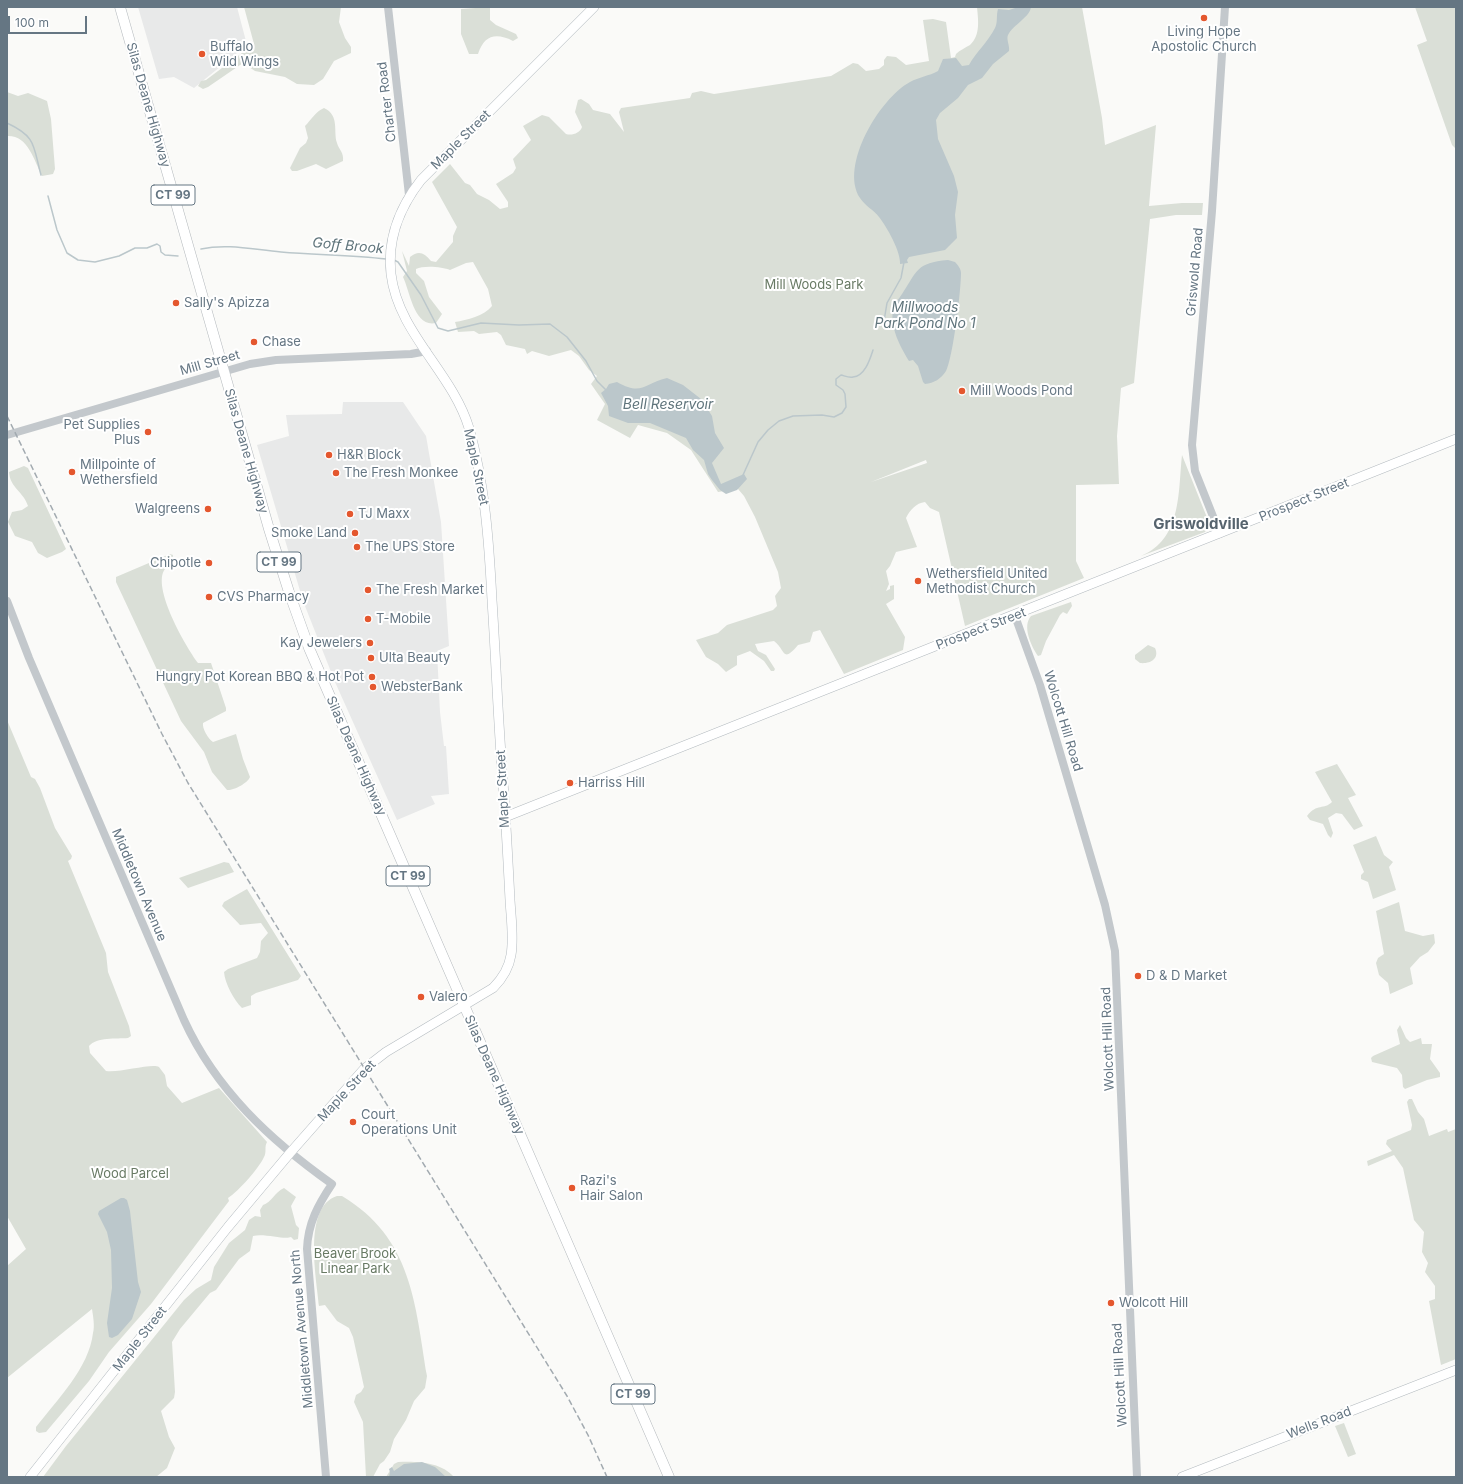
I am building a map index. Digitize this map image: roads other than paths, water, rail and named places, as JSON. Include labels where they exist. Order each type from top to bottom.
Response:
[{"type":"main road","name":"Silas Deane Highway","points":[[120,7],[223,371],[278,558],[309,648],[669,1477]]},
{"type":"main road","name":"Maple Street","points":[[30,1477],[228,1227],[290,1153],[373,1061],[496,984],[506,970],[511,956],[505,817],[488,539],[483,495],[474,447],[462,410],[454,392],[407,321],[399,305],[394,290],[390,260],[392,241],[400,212],[409,195],[426,175],[594,7]]},
{"type":"main road","name":"Prospect Street","points":[[505,817],[1015,616],[1456,439]]},
{"type":"main road","name":"Wells Road","points":[[1182,1477],[1456,1370]]},
{"type":"street","name":"Charter Road","points":[[388,7],[409,195]]},
{"type":"street","name":"Griswold Road","points":[[1220,534],[1195,471],[1192,445],[1212,211],[1225,7]]},
{"type":"street","name":"Mill Street","points":[[7,435],[250,364],[276,360],[411,354],[427,351]]},
{"type":"street","name":"Middletown Avenue","points":[[7,601],[32,665],[192,1037],[209,1066],[265,1131],[290,1153],[332,1184]]},
{"type":"street","name":"Wolcott Hill Road","points":[[1015,616],[1040,685],[1098,883],[1116,951],[1137,1477]]},
{"type":"street","name":"Middletown Avenue North","points":[[326,1477],[307,1236],[315,1211],[332,1184]]},
{"type":"water","points":[[1018,7],[1031,7],[1025,18],[1010,31],[1008,35],[1009,51],[993,64],[982,78],[968,85],[958,98],[940,113],[936,120],[938,139],[954,176],[958,192],[955,215],[957,238],[945,250],[909,257],[907,260],[908,263],[900,264],[896,246],[889,233],[882,221],[860,198],[855,184],[855,169],[859,151],[866,134],[875,117],[898,90],[913,80],[938,71],[943,59],[956,58],[962,66],[969,65],[995,28],[998,9],[1009,10]]},
{"type":"water","name":"Millwoods Park Pond No 1","points":[[948,260],[955,262],[961,273],[954,339],[949,364],[946,371],[937,380],[925,384],[918,366],[913,360],[909,361],[899,343],[894,330],[892,317],[893,310],[895,303],[919,269],[930,263]]},
{"type":"water","name":"Bell Reservoir","points":[[667,378],[683,385],[701,399],[712,416],[715,433],[724,448],[712,463],[721,484],[744,474],[747,479],[737,490],[726,494],[720,490],[708,474],[704,460],[693,450],[686,438],[650,423],[628,423],[609,416],[608,406],[601,393],[609,384],[617,382],[632,388],[642,388]]},
{"type":"water","points":[[121,1198],[127,1200],[130,1211],[138,1282],[141,1292],[132,1319],[118,1335],[112,1338],[109,1337],[107,1323],[112,1288],[111,1250],[107,1232],[98,1214],[99,1211]]},
{"type":"water","points":[[422,1462],[435,1467],[446,1477],[389,1477],[389,1469],[392,1467],[394,1471],[404,1464]]},
{"type":"waterway","name":"Goff Brook","points":[[7,123],[17,128],[29,138],[35,149],[41,175]]},
{"type":"waterway","name":"Goff Brook","points":[[48,196],[57,230],[67,253],[78,260],[95,262],[119,256],[135,248],[147,248],[157,244],[160,246],[161,252],[165,255],[178,256]]},
{"type":"waterway","name":"Goff Brook","points":[[201,249],[211,247],[231,247],[386,259]]},
{"type":"waterway","name":"Goff Brook","points":[[394,260],[398,262],[421,295],[438,328],[448,331],[481,323],[519,325],[550,324],[567,337],[586,361],[597,381],[606,390]]},
{"type":"waterway","name":"Goff Brook","points":[[884,321],[887,303],[901,278],[904,262]]},
{"type":"waterway","name":"Goff Brook","points":[[743,475],[758,442],[768,430],[779,421],[793,416],[822,415],[834,417],[842,413],[846,407],[845,394],[843,390],[836,385],[836,379],[841,375],[852,377],[861,374],[873,350]]},
{"type":"railway","points":[[7,416],[162,734],[188,783],[567,1396],[588,1435],[607,1477]]},
{"type":"place","name":"Living Hope Apostolic Church","points":[[1204,18]]},
{"type":"place","name":"Buffalo Wild Wings","points":[[202,54]]},
{"type":"place","name":"Sally's Apizza","points":[[176,303]]},
{"type":"place","name":"Chase","points":[[254,342]]},
{"type":"place","name":"Mill Woods Pond","points":[[962,391]]},
{"type":"place","name":"Pet Supplies Plus","points":[[148,432]]},
{"type":"place","name":"H&R Block","points":[[329,455]]},
{"type":"place","name":"Millpointe of Wethersfield","points":[[72,472]]},
{"type":"place","name":"The Fresh Monkee","points":[[336,473]]},
{"type":"place","name":"Walgreens","points":[[208,509]]},
{"type":"place","name":"TJ Maxx","points":[[350,514]]},
{"type":"place","name":"Smoke Land","points":[[355,533]]},
{"type":"place","name":"The UPS Store","points":[[357,547]]},
{"type":"place","name":"Chipotle","points":[[209,563]]},
{"type":"place","name":"Wethersfield United Methodist Church","points":[[918,581]]},
{"type":"place","name":"The Fresh Market","points":[[368,590]]},
{"type":"place","name":"CVS Pharmacy","points":[[209,597]]},
{"type":"place","name":"T-Mobile","points":[[368,619]]},
{"type":"place","name":"Kay Jewelers","points":[[370,643]]},
{"type":"place","name":"Ulta Beauty","points":[[371,658]]},
{"type":"place","name":"Hungry Pot Korean BBQ & Hot Pot","points":[[372,677]]},
{"type":"place","name":"WebsterBank","points":[[373,687]]},
{"type":"place","name":"Harriss Hill","points":[[570,783]]},
{"type":"place","name":"D & D Market","points":[[1138,976]]},
{"type":"place","name":"Valero","points":[[421,997]]},
{"type":"place","name":"Court Operations Unit","points":[[353,1122]]},
{"type":"place","name":"Razi's Hair Salon","points":[[572,1188]]},
{"type":"place","name":"Wolcott Hill","points":[[1111,1303]]},
{"type":"district","name":"Griswoldville","points":[[1201,524]]},
{"type":"park label","name":"Mill Woods Park","points":[[814,285]]},
{"type":"park label","name":"Wood Parcel","points":[[130,1174]]},
{"type":"park label","name":"Beaver Brook Linear Park","points":[[355,1262]]}]
